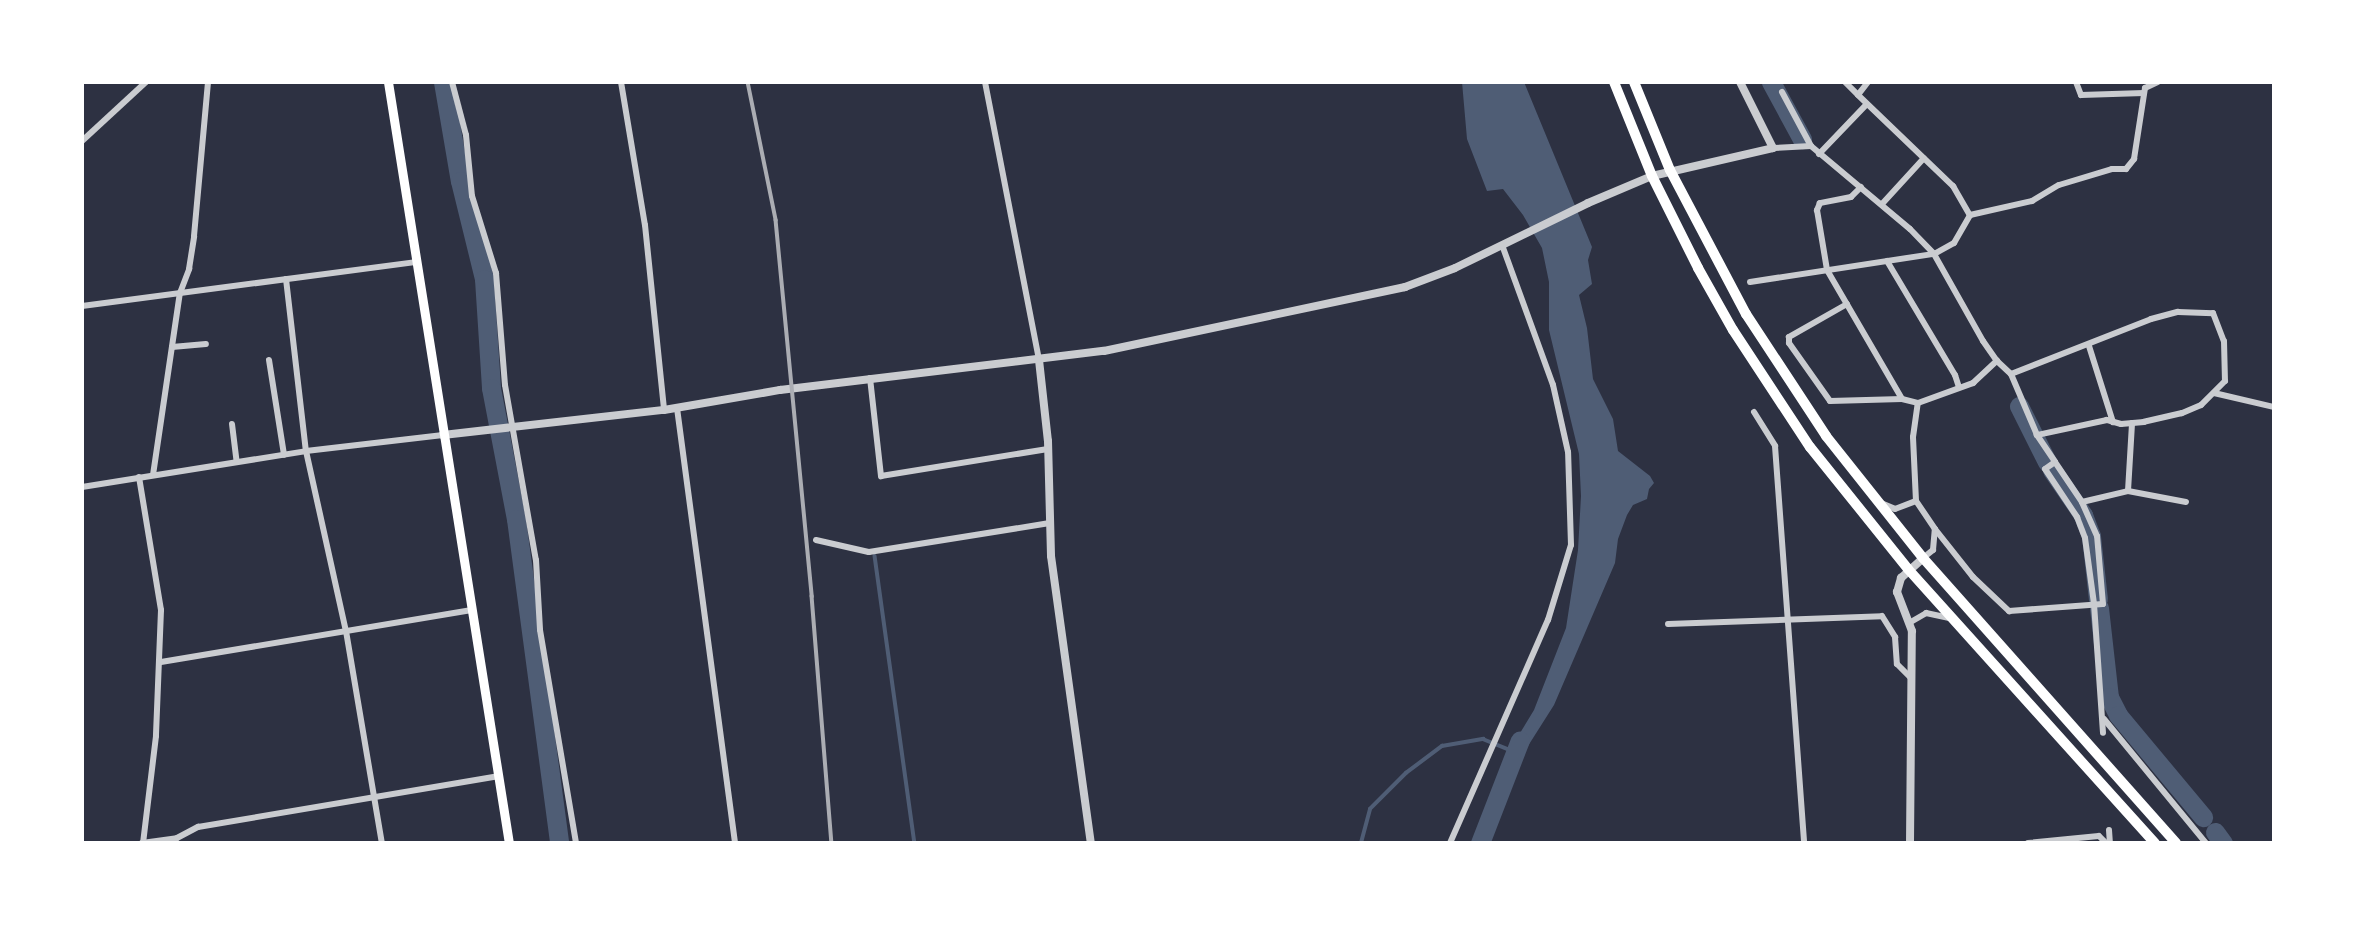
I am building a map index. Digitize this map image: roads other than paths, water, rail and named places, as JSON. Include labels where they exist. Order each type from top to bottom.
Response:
[{"type":"highway","points":[[1614,82],[1651,176],[1733,330],[1810,447],[1908,569],[2155,843]]},
{"type":"highway","points":[[1634,82],[1670,170],[1746,314],[1826,436],[1923,558],[2176,843]]},
{"type":"main road","points":[[388,82],[509,843]]},
{"type":"street","points":[[82,141],[146,82]]},
{"type":"street","points":[[153,475],[180,293],[189,269],[194,236],[208,82]]},
{"type":"street","points":[[452,82],[466,135],[472,196],[496,273],[505,385],[537,560],[540,630],[576,843]]},
{"type":"street","points":[[621,82],[645,225],[664,410]]},
{"type":"street","points":[[985,82],[1039,360],[1048,449],[1050,523],[1058,618],[1091,843]]},
{"type":"street","points":[[1740,82],[1773,148]]},
{"type":"street","points":[[1845,82],[1953,186],[1970,215]]},
{"type":"street","points":[[1858,95],[1868,82]]},
{"type":"street","points":[[2076,82],[2081,95],[2144,93]]},
{"type":"street","points":[[1750,282],[1934,254],[1954,243],[1970,215],[2032,201],[2059,186],[2112,169],[2126,169],[2134,159],[2145,89],[2158,82]]},
{"type":"street","points":[[1782,92],[1811,146],[1882,204],[1934,254],[1997,361],[2011,374],[2037,435],[2082,502],[2097,536],[2103,604],[2009,611],[1973,578],[1916,501],[1913,437],[1918,403]]},
{"type":"street","points":[[1819,154],[1867,104]]},
{"type":"street","points":[[82,487],[306,451],[513,429],[664,410],[870,378],[1104,351],[1369,296],[1435,277],[1651,176],[1773,148],[1811,146]]},
{"type":"street","points":[[1882,204],[1924,158]]},
{"type":"street","points":[[1861,187],[1851,197],[1820,203],[1817,210],[1827,270],[1902,399]]},
{"type":"street","points":[[1450,843],[1548,620],[1571,545],[1567,452],[1553,385],[1506,243]]},
{"type":"street","points":[[1887,261],[1955,375],[1959,387]]},
{"type":"street","points":[[82,306],[417,262]]},
{"type":"street","points":[[286,279],[306,451],[346,631],[382,843]]},
{"type":"street","points":[[1847,304],[1789,337],[1789,343],[1830,401],[1902,399],[1918,403],[1973,383],[1997,361]]},
{"type":"street","points":[[2011,374],[2089,346],[2112,333],[2178,312],[2213,313],[2227,358],[2225,381],[2201,405],[2182,413],[2132,423],[2107,421],[2037,435]]},
{"type":"street","points":[[172,347],[206,344]]},
{"type":"street","points":[[2089,346],[2113,422]]},
{"type":"street","points":[[269,360],[284,455]]},
{"type":"street","points":[[870,378],[881,476],[1048,449]]},
{"type":"street","points":[[2214,393],[2274,407]]},
{"type":"street","points":[[677,408],[735,843]]},
{"type":"street","points":[[1754,412],[1775,446],[1804,843]]},
{"type":"street","points":[[2128,491],[2132,423]]},
{"type":"street","points":[[232,424],[237,462]]},
{"type":"street","points":[[2055,462],[2045,469],[2077,517],[2085,538],[2094,604],[2103,733]]},
{"type":"street","points":[[139,477],[161,611],[156,736],[143,843],[177,838],[198,827],[498,776]]},
{"type":"street","points":[[2082,502],[2128,491],[2186,502]]},
{"type":"street","points":[[1876,500],[1895,509],[1916,501]]},
{"type":"street","points":[[816,540],[869,552],[1050,523]]},
{"type":"street","points":[[1910,843],[1909,623],[1898,601],[1898,592],[1908,569],[1933,550],[1935,529]]},
{"type":"street","points":[[161,662],[472,610]]},
{"type":"street","points":[[1909,623],[1926,613],[1955,620]]},
{"type":"street","points":[[1668,624],[1882,616],[1895,637],[1897,664],[1911,678]]},
{"type":"street","points":[[2104,719],[2206,843]]},
{"type":"street","points":[[2108,843],[2109,830]]},
{"type":"street","points":[[2028,843],[2099,836],[2108,843]]},
{"type":"water","points":[[1462,82],[1524,82],[1592,247],[1588,260],[1592,284],[1579,295],[1587,328],[1593,379],[1613,419],[1618,451],[1650,476],[1654,483],[1649,489],[1647,499],[1633,505],[1627,515],[1618,539],[1615,563],[1554,705],[1516,765],[1503,761],[1534,710],[1566,628],[1578,550],[1581,496],[1579,454],[1549,330],[1549,282],[1542,248],[1523,215],[1503,189],[1487,191],[1467,139]]},
{"type":"waterway","points":[[443,82],[460,181],[484,279],[491,388],[516,519],[559,843]]},
{"type":"waterway","points":[[1771,82],[1802,139]]},
{"type":"waterway","points":[[2019,406],[2047,462]]},
{"type":"waterway","points":[[2052,470],[2083,515],[2091,536],[2098,599]]},
{"type":"waterway","points":[[875,556],[915,843]]},
{"type":"waterway","points":[[2099,608],[2109,697],[2118,715],[2203,817]]},
{"type":"waterway","points":[[1361,843],[1370,809],[1406,773],[1442,746],[1483,739],[1512,751]]},
{"type":"waterway","points":[[1480,843],[1520,740]]},
{"type":"waterway","points":[[2215,832],[2223,843]]},
{"type":"railway","points":[[748,82],[776,220],[812,596],[832,843]]}]
